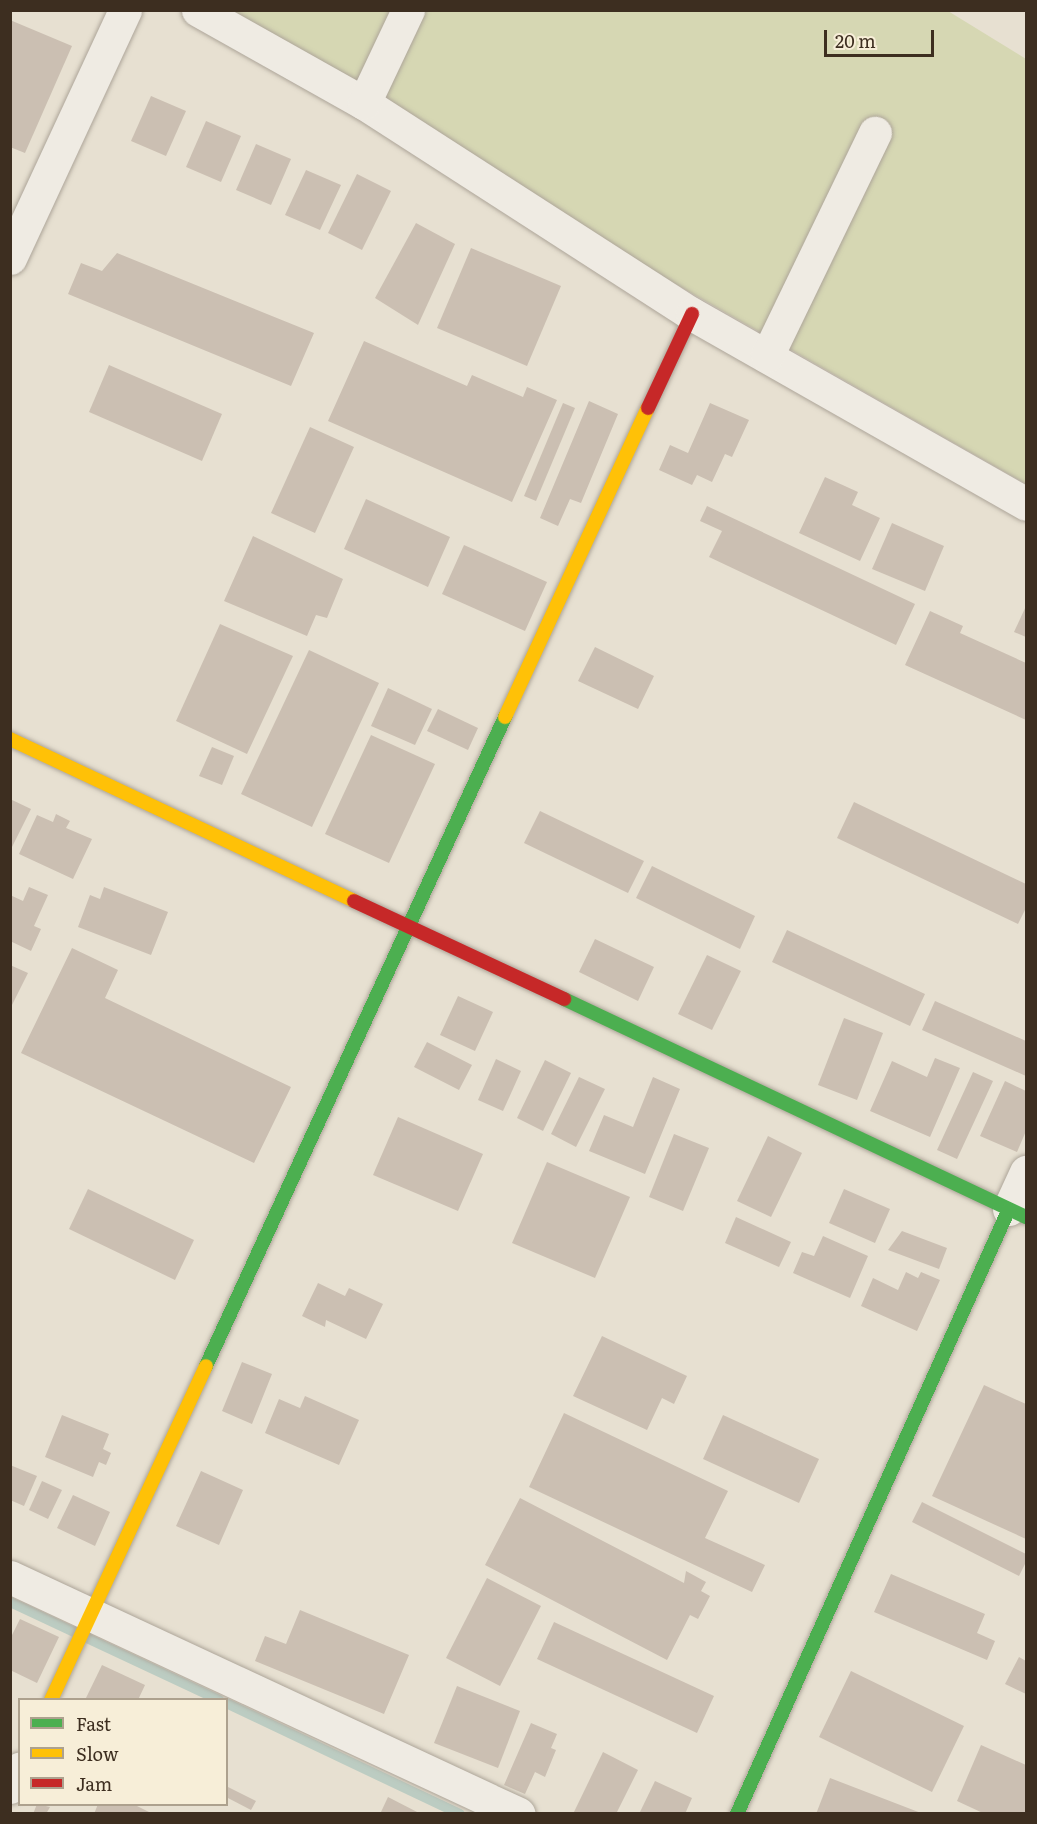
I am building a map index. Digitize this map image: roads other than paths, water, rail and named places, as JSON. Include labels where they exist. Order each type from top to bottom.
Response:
[{"type":"street","points":[[10,258],[125,10]]},
{"type":"street","points":[[198,10],[364,103],[692,314],[1026,504]]},
{"type":"street","points":[[364,103],[408,10]]},
{"type":"street","points":[[768,356],[875,133]]},
{"type":"street","points":[[52,1698],[692,314]]},
{"type":"street","points":[[10,739],[1017,1213]]},
{"type":"street","points":[[737,1814],[1017,1213],[1026,1172]]},
{"type":"street","points":[[10,1577],[519,1814]]},
{"type":"street","points":[[10,1787],[18,1772]]},
{"type":"waterway","points":[[10,1602],[215,1698]]},
{"type":"waterway","points":[[228,1704],[460,1814]]}]
